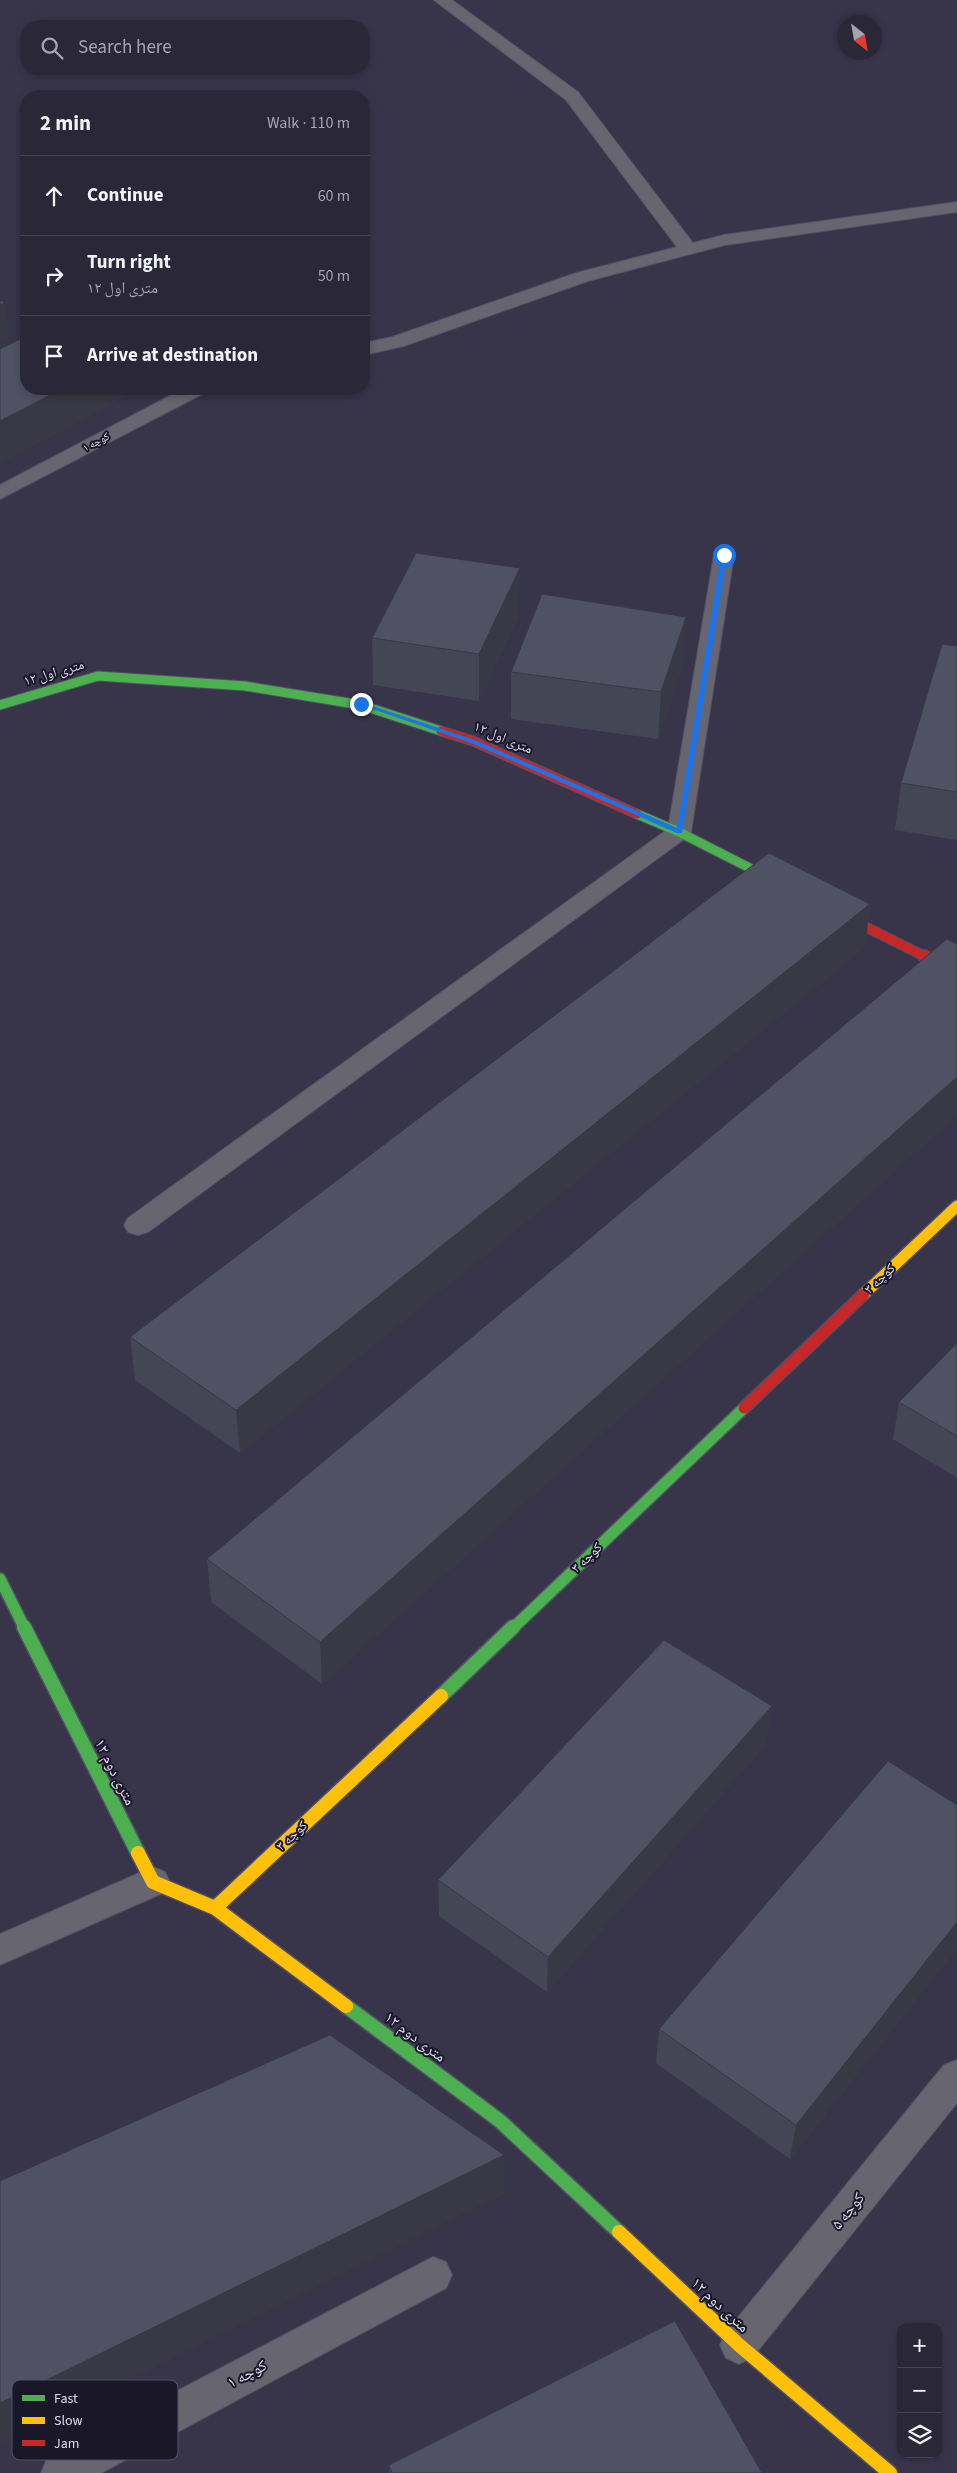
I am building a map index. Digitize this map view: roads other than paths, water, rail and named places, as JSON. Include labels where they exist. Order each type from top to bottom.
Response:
[{"type":"street","points":[[442,0],[572,96],[688,250]]},
{"type":"street","points":[[370,348],[397,342],[582,277],[724,240],[957,207]]},
{"type":"street","name":"کوچه ۱","points":[[0,493],[183,395]]},
{"type":"street","points":[[138,1225],[680,832],[724,555]]},
{"type":"street","name":"۱۲ متری اول","points":[[0,705],[98,676],[245,686],[361,704],[473,741],[680,832],[792,889]]},
{"type":"street","points":[[827,907],[957,973]]},
{"type":"street","name":"کوچه ۳","points":[[215,1908],[413,1723],[957,1206]]},
{"type":"street","name":"۱۲ متری دوم","points":[[0,1579],[153,1882],[215,1908],[500,2121],[739,2345],[890,2473]]},
{"type":"street","points":[[0,1950],[153,1882]]},
{"type":"street","name":"کوچه ۵","points":[[739,2345],[957,2076]]},
{"type":"street","name":"کوچه ۱","points":[[178,2410],[433,2275]]},
{"type":"street","name":"کوچه ۱","points":[[60,2473],[84,2460]]}]
